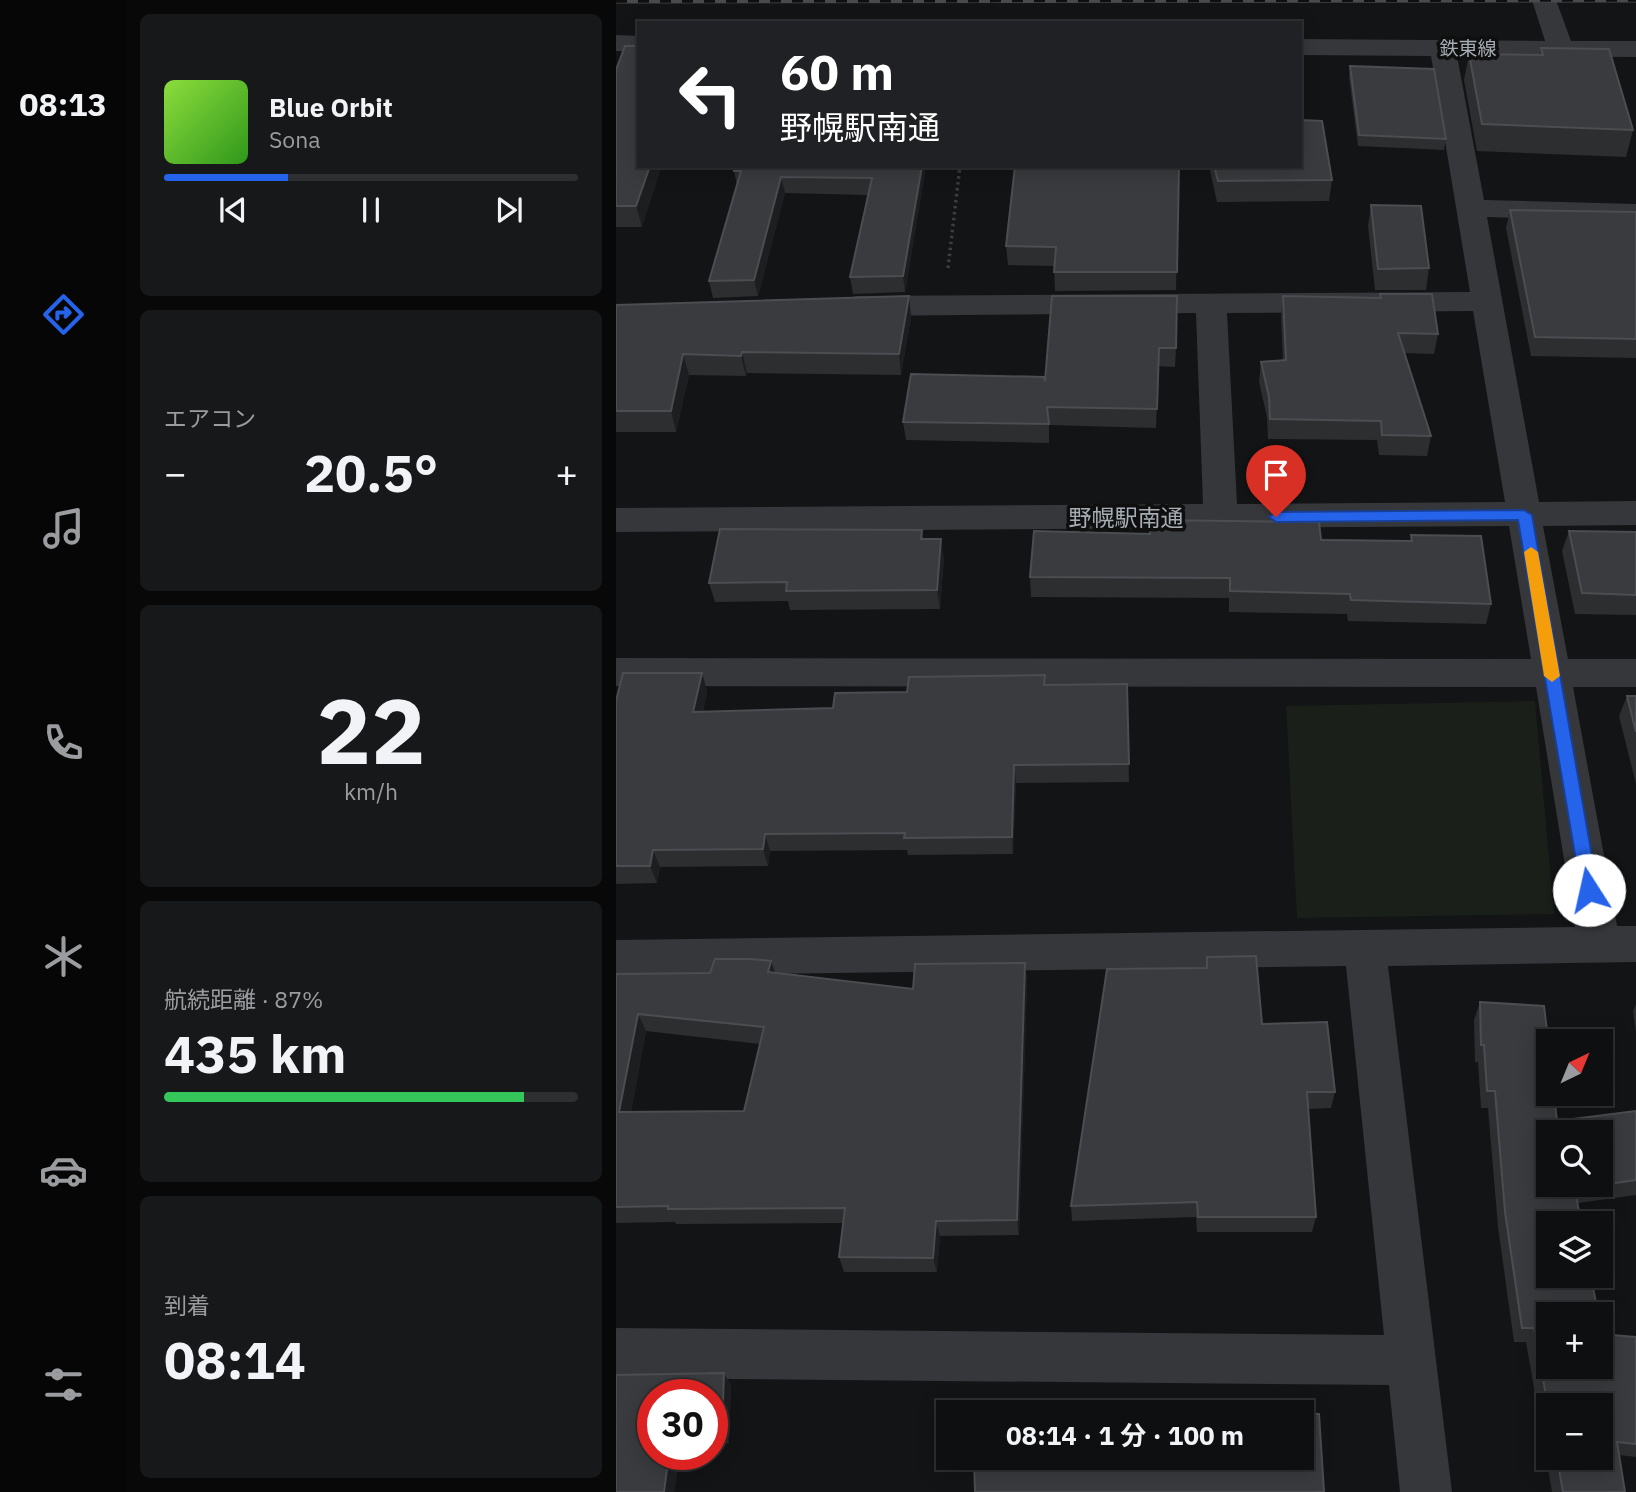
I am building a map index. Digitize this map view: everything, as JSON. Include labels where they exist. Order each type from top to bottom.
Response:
[{"type":"street","points":[[1544,0],[1561,49]]},
{"type":"street","points":[[616,43],[637,44]]},
{"type":"street","name":"鉄東線","points":[[1302,47],[1636,49]]},
{"type":"street","points":[[616,958],[1617,944],[1552,674],[1443,48]]},
{"type":"street","points":[[1470,208],[1636,213]]},
{"type":"street","points":[[821,307],[944,303],[1487,301]]},
{"type":"street","points":[[1211,302],[1221,517]]},
{"type":"street","name":"野幌駅南通","points":[[618,529],[1221,517],[1636,513]]},
{"type":"street","points":[[616,672],[1636,673]]},
{"type":"street","points":[[1365,947],[1426,1492]]},
{"type":"street","points":[[616,1353],[1411,1360]]},
{"type":"path","points":[[944,303],[960,168]]},
{"type":"shaded area","points":[[1535,701],[1554,914],[1297,918],[1286,706]]},
{"type":"building","points":[[625,46],[637,46],[637,168],[649,168],[636,206],[616,206],[616,70]]},
{"type":"building","points":[[1541,48],[1609,49],[1633,130],[1482,124],[1469,54],[1543,55]]},
{"type":"building","points":[[1350,66],[1434,69],[1446,139],[1359,135]]},
{"type":"building","points":[[1302,120],[1322,121],[1332,180],[1218,181],[1215,168],[1302,168]]},
{"type":"building","points":[[735,168],[922,168],[903,276],[850,277],[872,178],[781,177],[754,280],[709,281],[741,171],[734,171]]},
{"type":"building","points":[[1015,168],[1179,168],[1177,272],[1054,272],[1056,247],[1006,246]]},
{"type":"building","points":[[1371,205],[1421,206],[1429,268],[1378,269]]},
{"type":"building","points":[[1510,210],[1636,212],[1636,339],[1535,337]]},
{"type":"building","points":[[1380,294],[1432,294],[1438,334],[1398,333],[1431,436],[1382,435],[1381,421],[1270,419],[1269,397],[1261,362],[1286,360],[1283,296],[1381,298]]},
{"type":"building","points":[[909,296],[899,354],[683,354],[671,411],[616,411],[616,305]]},
{"type":"building","points":[[1052,296],[1177,296],[1176,348],[1159,348],[1157,409],[1047,407],[1049,424],[903,422],[911,374],[1044,377],[1045,381]]},
{"type":"building","points":[[1150,520],[1319,522],[1321,540],[1412,541],[1411,535],[1481,536],[1491,604],[1351,600],[1350,594],[1230,591],[1230,578],[1030,577],[1034,531],[1150,534]]},
{"type":"building","points":[[720,529],[922,530],[921,539],[941,539],[937,590],[786,591],[787,582],[709,583]]},
{"type":"building","points":[[1569,531],[1636,532],[1636,595],[1582,593]]},
{"type":"building","points":[[623,673],[702,673],[693,712],[833,708],[835,693],[907,692],[909,677],[1045,675],[1044,685],[1127,684],[1129,764],[1014,765],[1012,837],[904,838],[905,833],[765,834],[763,849],[653,850],[650,866],[616,866],[616,701]]},
{"type":"building","points":[[1627,696],[1636,696],[1636,732]]},
{"type":"building","points":[[1256,956],[1262,1024],[1327,1022],[1335,1092],[1307,1092],[1316,1217],[1198,1217],[1197,1202],[1071,1206],[1107,969],[1207,968],[1207,957]]},
{"type":"building","points":[[715,959],[751,959],[771,961],[768,972],[913,989],[915,964],[1025,963],[1017,1220],[936,1221],[933,1258],[839,1257],[845,1208],[616,1207],[616,974],[710,973]],"holes":[[[638,1014],[764,1027],[744,1111],[619,1112]]]},
{"type":"building","points":[[1480,1002],[1544,1006],[1547,1029],[1536,1029],[1536,1106],[1555,1106],[1557,1120],[1536,1120],[1536,1197],[1576,1197],[1579,1211],[1536,1211],[1536,1288],[1593,1288],[1596,1302],[1536,1302],[1536,1339],[1534,1328],[1522,1328],[1505,1212],[1495,1091],[1487,1091],[1484,1045],[1481,1045]]},
{"type":"building","points":[[1636,1111],[1636,1180],[1613,1183],[1613,1120],[1565,1120]]},
{"type":"building","points":[[1613,1335],[1636,1337],[1636,1444],[1617,1442],[1625,1492],[1563,1492],[1559,1470],[1613,1470],[1613,1393],[1545,1393],[1543,1379],[1613,1379]]},
{"type":"building","points":[[724,1373],[724,1379],[637,1379],[637,1470],[667,1470],[664,1492],[616,1492],[616,1375]]},
{"type":"building","points":[[1314,1414],[1319,1414],[1324,1492],[975,1492],[974,1470],[1314,1470]]},
{"type":"railway","points":[[616,1],[1636,0]]},
{"type":"slow traffic","points":[[1531,552],[1552,676]]},
{"type":"route","points":[[1276,517],[1524,515],[1589,890]]}]
